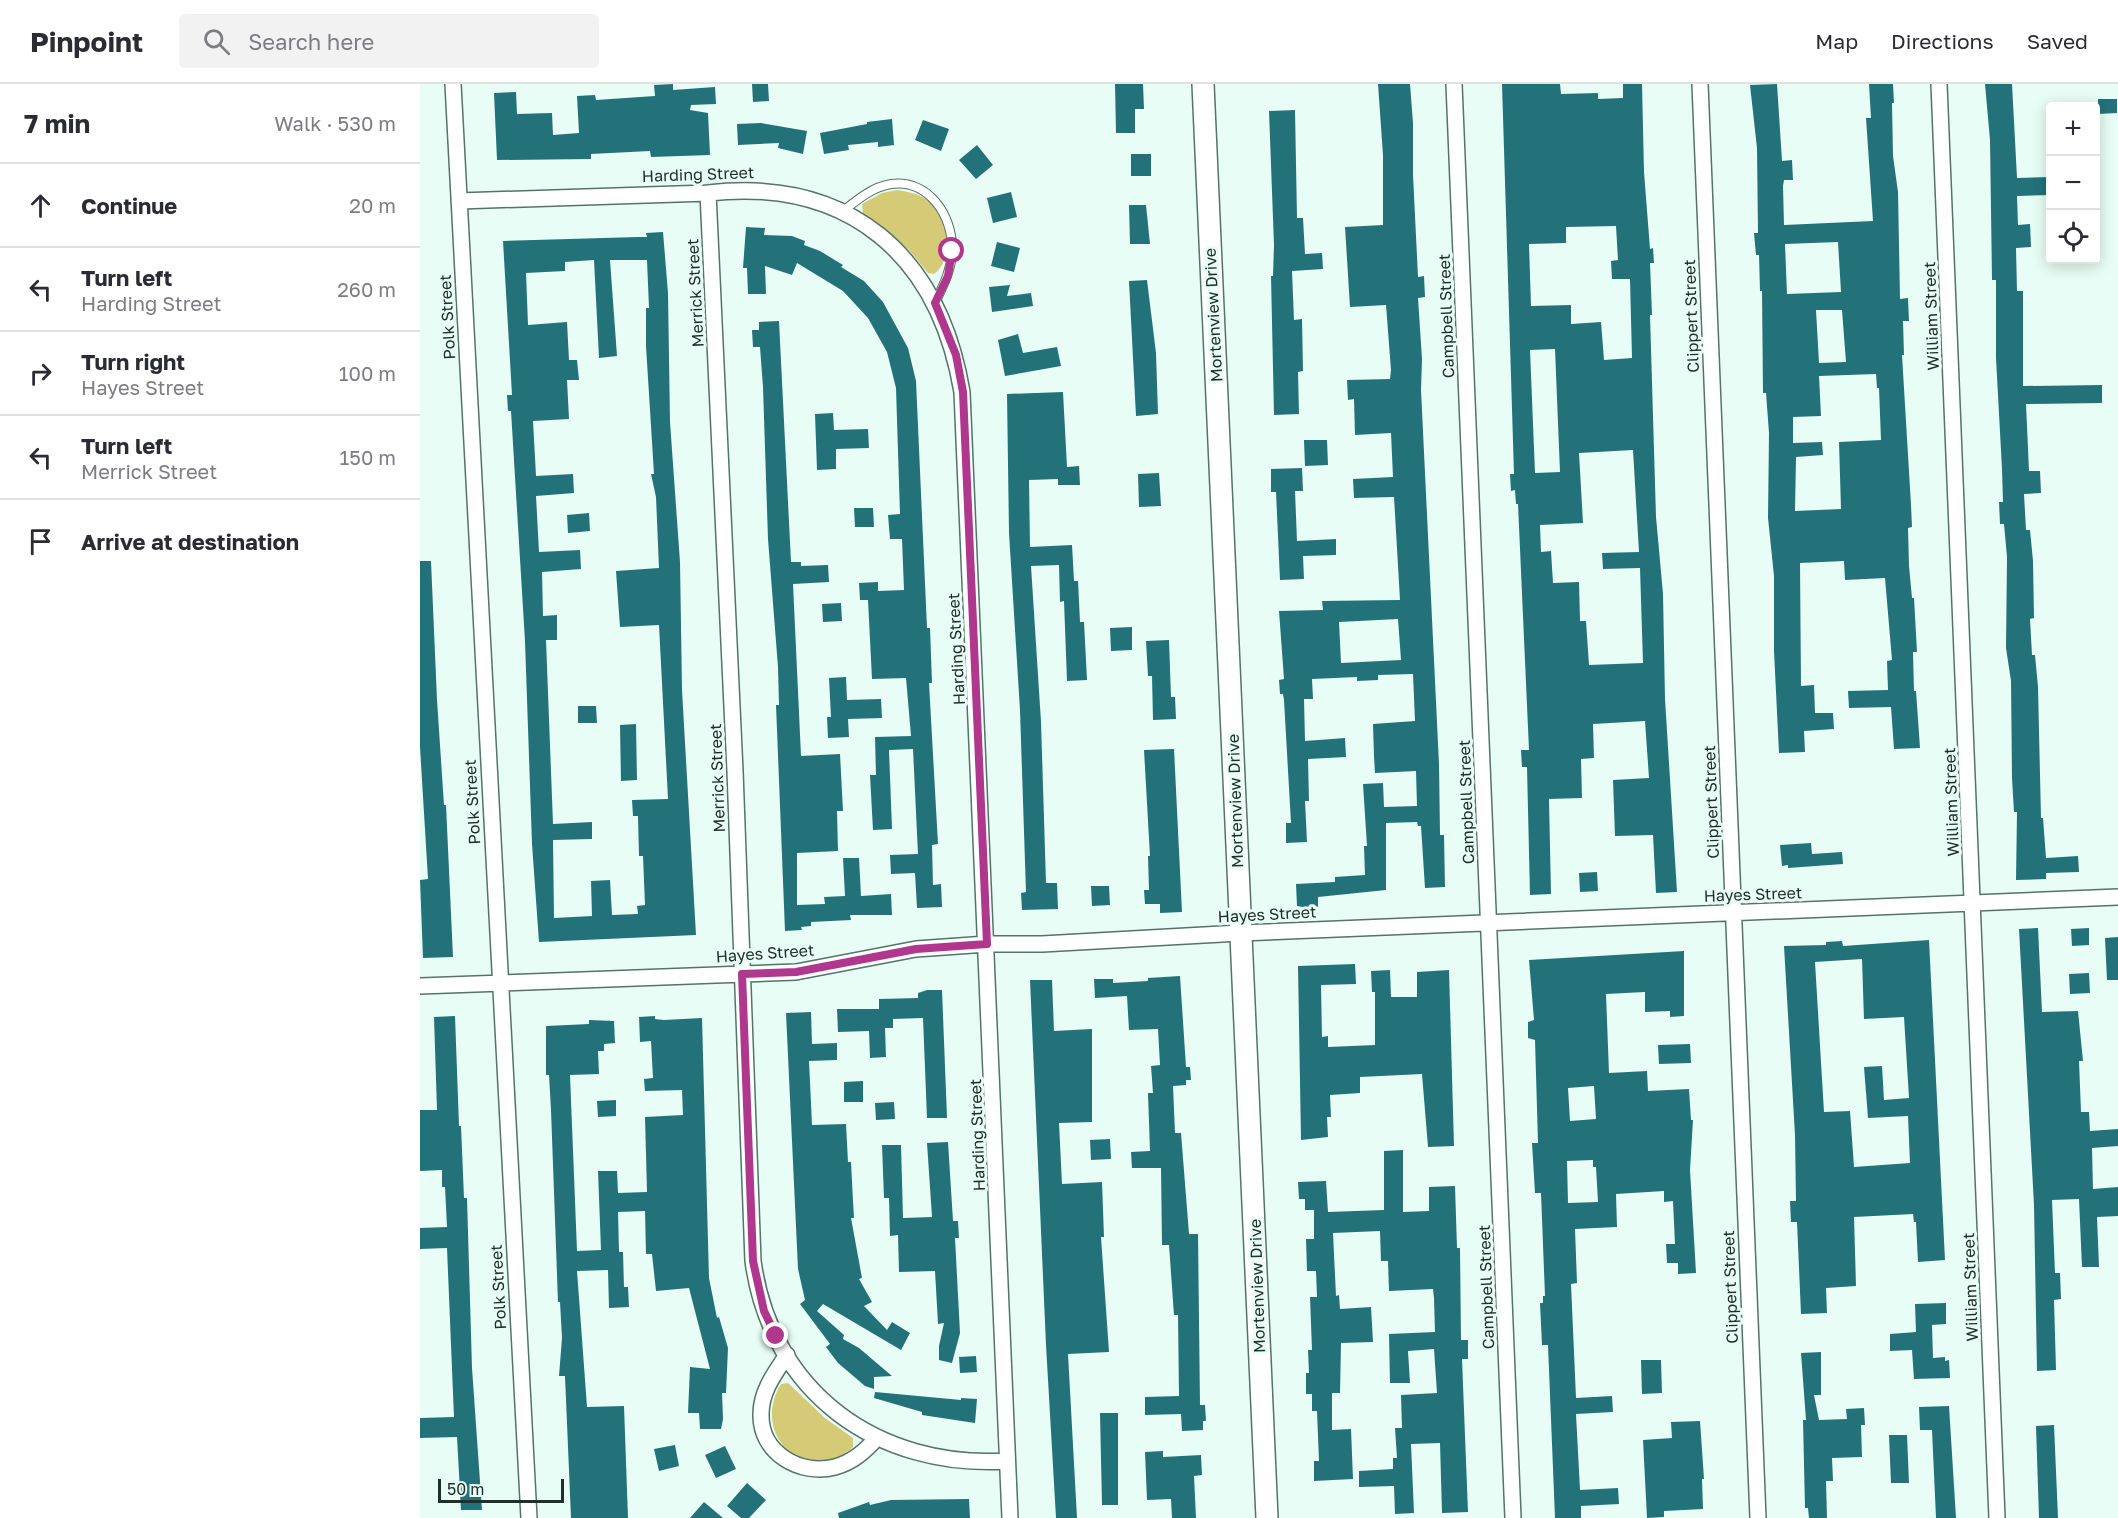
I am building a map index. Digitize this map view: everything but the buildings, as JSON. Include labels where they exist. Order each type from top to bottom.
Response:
[{"type":"street","name":"Polk Street","points":[[453,84],[529,1518]]},
{"type":"street","name":"Mortenview Drive","points":[[1203,84],[1267,1518]]},
{"type":"street","name":"Campbell Street","points":[[1454,84],[1513,1518]]},
{"type":"street","name":"Clippert Street","points":[[1700,84],[1758,1518]]},
{"type":"street","name":"William Street","points":[[1939,84],[1997,1518]]},
{"type":"street","name":"Harding Street","points":[[459,201],[767,190],[816,200],[878,233],[909,264],[935,303],[956,355],[963,392],[1010,1518]]},
{"type":"street","name":"Merrick Street","points":[[708,193],[735,771],[753,1261],[764,1311],[787,1355],[803,1379],[828,1406],[849,1423],[877,1438],[928,1457],[955,1461],[1007,1461]]},
{"type":"street","name":"Hayes Street","points":[[420,986],[796,972],[916,949],[987,944],[1041,944],[1489,922],[2118,897]]},
{"type":"street","points":[[787,1355],[768,1383],[761,1414],[767,1440],[784,1460],[809,1468],[835,1467],[859,1456],[877,1438]]},
{"type":"lane","points":[[842,212],[867,193],[890,184],[910,185],[927,193],[940,207],[951,227],[952,251],[948,276],[935,303]]},
{"type":"shaded area","points":[[897,190],[924,198],[932,204],[942,220],[946,250],[940,268],[934,274],[928,273],[909,250],[863,213],[862,204],[882,193]]},
{"type":"shaded area","points":[[788,1383],[825,1418],[853,1438],[853,1447],[836,1458],[818,1462],[802,1459],[788,1451],[778,1438],[772,1422],[773,1403],[781,1384]]},
{"type":"route","points":[[776,1336],[764,1311],[753,1261],[741,996],[742,974],[796,972],[916,949],[987,944],[963,392],[956,355],[947,326],[935,303],[948,276],[952,251]]}]
